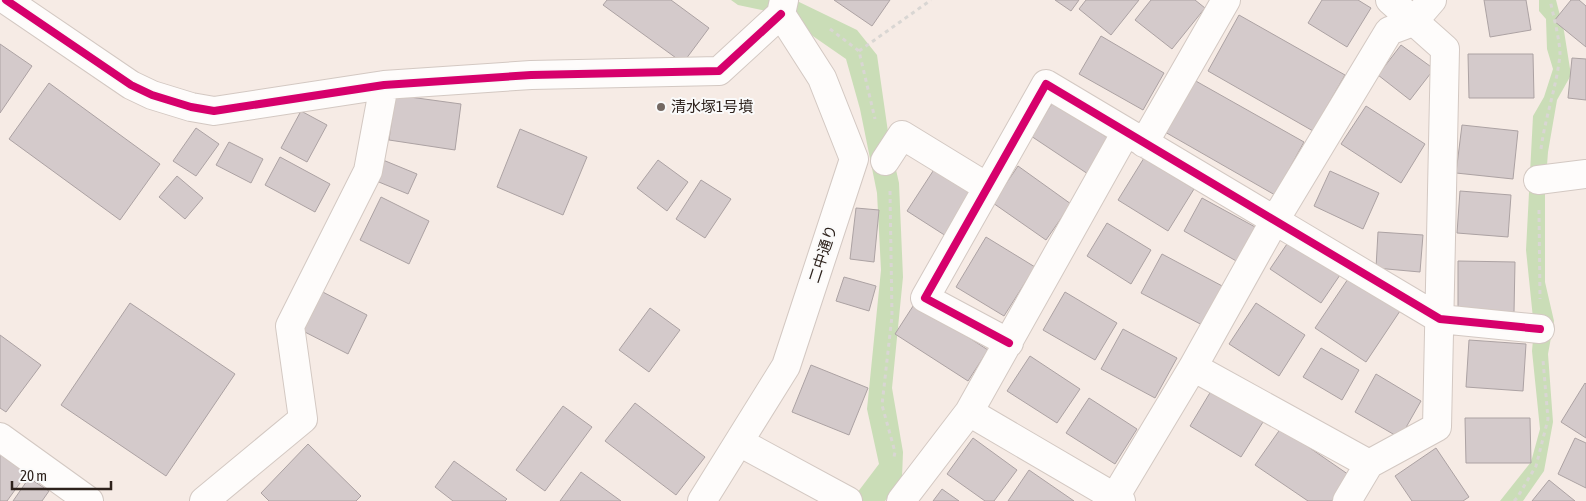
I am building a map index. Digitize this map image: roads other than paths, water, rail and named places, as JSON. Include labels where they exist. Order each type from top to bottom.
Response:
[{"type":"street","points":[[6,0],[132,85],[152,96],[214,111],[384,85],[531,75],[719,71],[782,7]]},
{"type":"street","points":[[901,501],[969,412],[1135,137],[1226,0]]},
{"type":"street","points":[[1347,501],[1369,464],[1437,427],[1445,49],[1390,0]]},
{"type":"street","points":[[969,412],[1107,497],[1193,367],[1275,220],[1389,31],[1413,22],[1432,0]]},
{"type":"street","name":"二中通り","points":[[702,501],[786,366],[854,159],[822,78],[782,7]]},
{"type":"street","points":[[1009,343],[925,298],[1046,84],[1440,319],[1540,329]]},
{"type":"street","points":[[204,501],[303,419],[290,326],[368,171],[384,85]]},
{"type":"street","points":[[886,161],[902,135],[987,187]]},
{"type":"street","points":[[1538,180],[1586,174]]},
{"type":"street","points":[[1193,367],[1369,464]]},
{"type":"street","points":[[0,437],[89,501]]},
{"type":"street","points":[[739,442],[848,501]]},
{"type":"place","name":"清水塚1号墳","points":[[661,107]]}]
